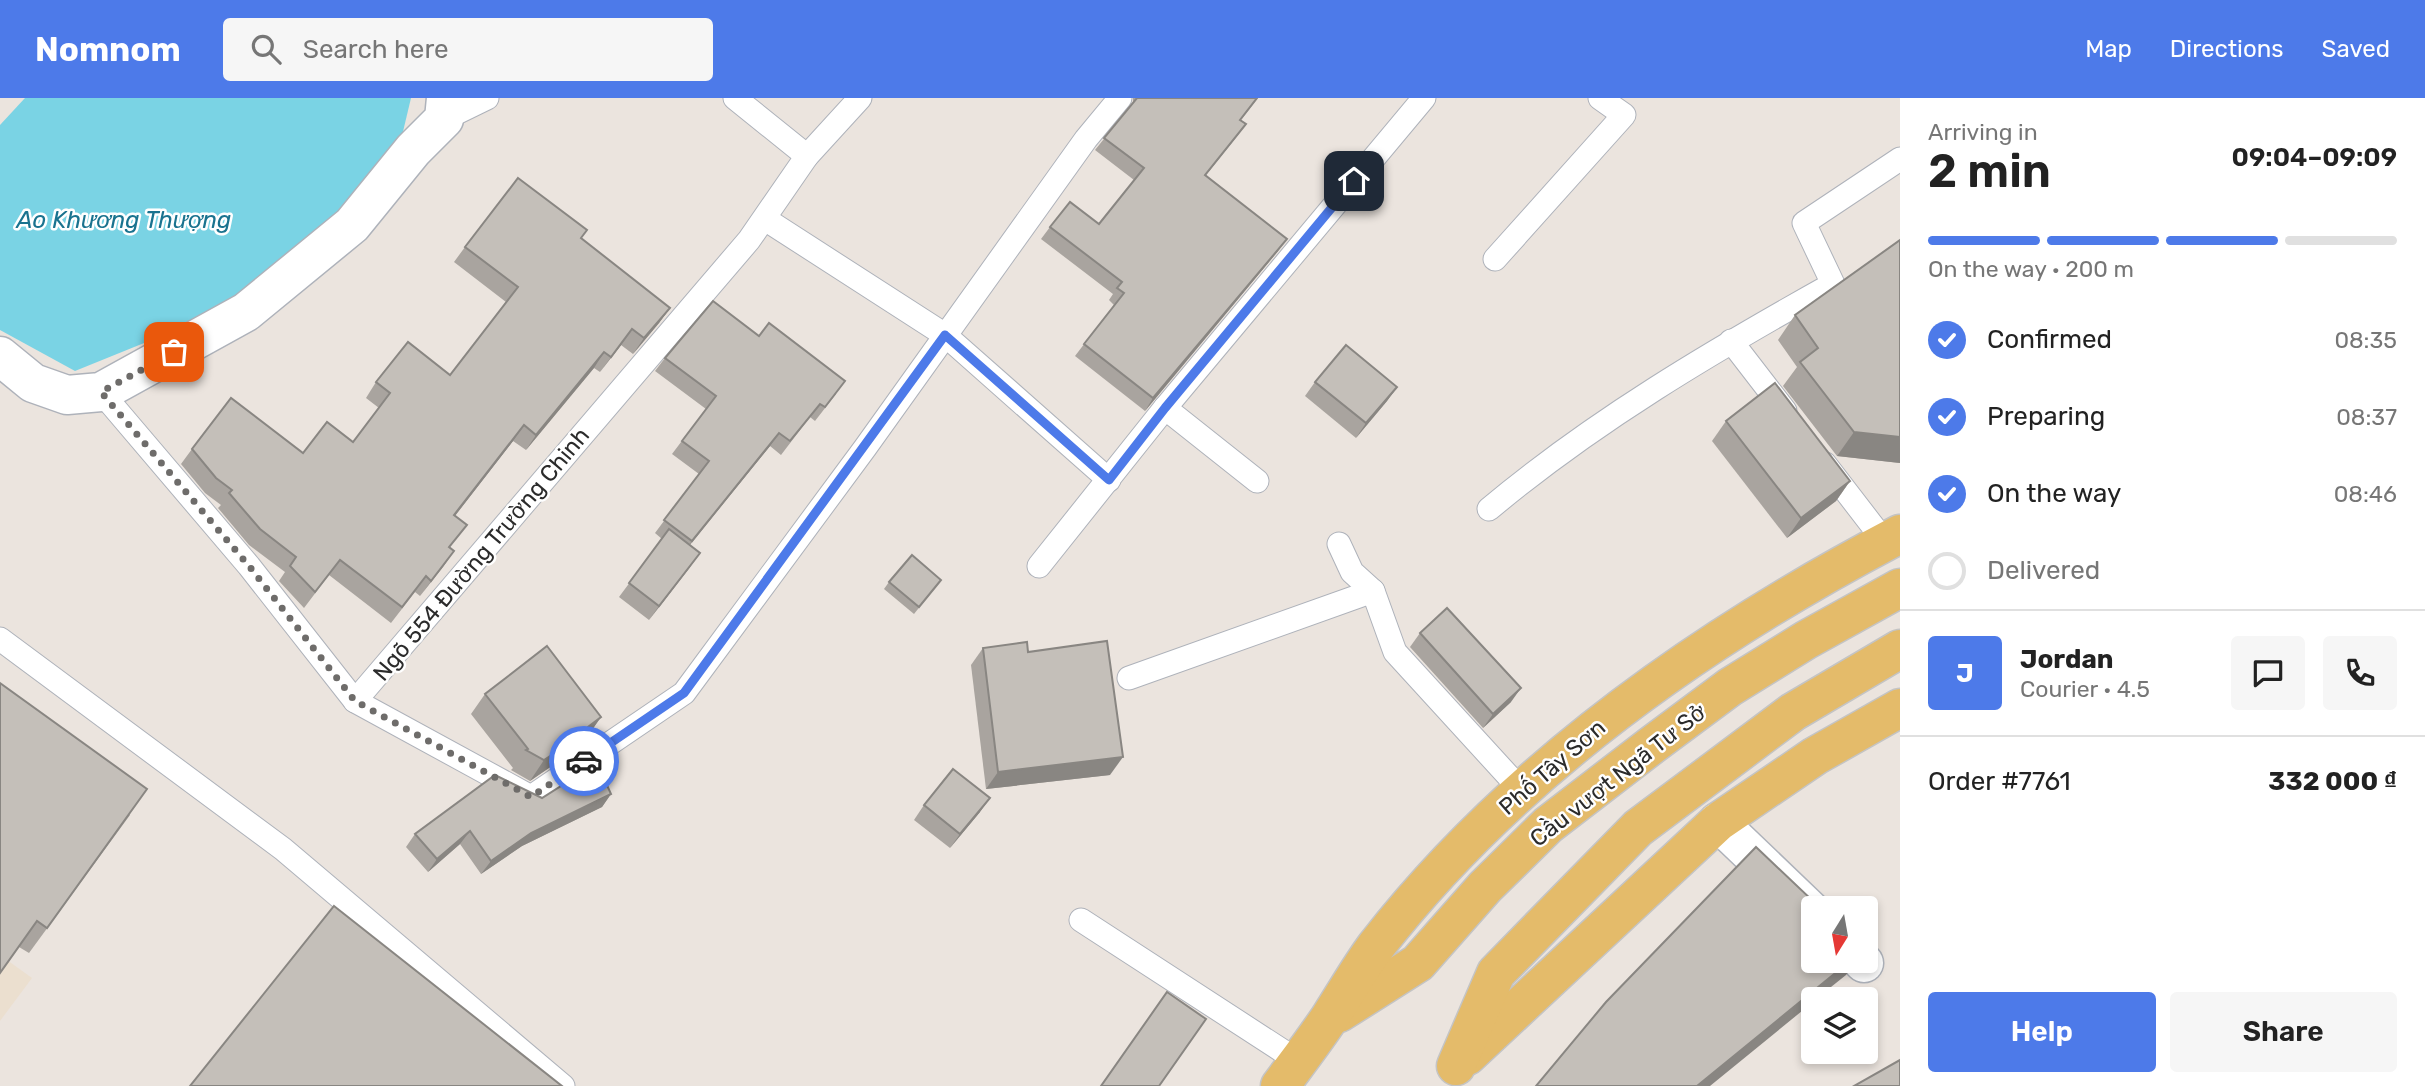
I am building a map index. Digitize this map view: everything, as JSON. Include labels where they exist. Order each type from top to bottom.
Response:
[{"type":"main road","name":"Phố Tây Sơn","points":[[1289,1073],[1376,947],[1478,832],[1523,792],[1624,704],[1685,661],[1892,538]]},
{"type":"main road","name":"Cầu vượt Ngã Tư Sở","points":[[1328,1019],[1418,963],[1485,887],[1548,825],[1730,687],[1806,640],[1900,588]]},
{"type":"main road","points":[[1449,1076],[1496,973],[1638,828],[1793,712],[1900,649]]},
{"type":"main road","points":[[1449,1076],[1718,822],[1815,756],[1900,708]]},
{"type":"street","points":[[0,356],[33,383],[55,391],[67,395],[101,392],[246,312],[352,225],[445,108]]},
{"type":"street","points":[[1718,822],[1801,902]]},
{"type":"lane","points":[[445,108],[486,98]]},
{"type":"lane","points":[[735,98],[807,156]]},
{"type":"lane","name":"Ngõ 554 Đường Trường Chinh","points":[[101,392],[249,566],[355,701],[765,219],[807,156],[860,98]]},
{"type":"lane","points":[[355,701],[531,797],[684,693],[1086,139],[1120,98]]},
{"type":"lane","points":[[1039,566],[1165,408],[1424,98]]},
{"type":"lane","points":[[1495,258],[1624,115],[1600,98]]},
{"type":"lane","points":[[1489,509],[1552,456],[1731,341],[1833,284],[1804,223],[1900,159]]},
{"type":"lane","points":[[765,219],[945,335],[1109,480]]},
{"type":"lane","points":[[1731,341],[1795,424]]},
{"type":"lane","points":[[1165,408],[1257,481]]},
{"type":"lane","points":[[1811,445],[1892,538]]},
{"type":"lane","points":[[1339,544],[1352,572],[1373,591],[1395,652],[1523,792]]},
{"type":"lane","points":[[1129,678],[1373,591]]},
{"type":"lane","points":[[0,639],[283,849],[563,1086]]},
{"type":"lane","points":[[1081,920],[1289,1073]]},
{"type":"shaded area","points":[[0,955],[32,978],[0,1021]]},
{"type":"water","name":"Ao Khương Thượng","points":[[25,98],[411,98],[396,161],[228,309],[75,371],[0,330],[0,125]]},
{"type":"building","points":[[1137,98],[1257,98],[1240,120],[1246,124],[1205,175],[1287,239],[1153,398],[1084,344],[1124,293],[1117,288],[1122,282],[1050,227],[1070,202],[1099,224],[1144,168],[1104,138]]},
{"type":"building","points":[[518,178],[587,230],[581,238],[670,308],[644,338],[632,329],[611,357],[604,352],[536,435],[524,425],[454,515],[467,525],[449,547],[454,551],[431,581],[426,576],[402,607],[340,560],[315,592],[290,566],[296,557],[260,529],[229,493],[232,490],[216,478],[192,449],[231,398],[303,453],[327,422],[353,442],[390,393],[376,382],[408,342],[450,375],[518,287],[465,247]]},
{"type":"building","points":[[1900,240],[1900,437],[1854,432],[1800,362],[1818,348],[1795,315]]},
{"type":"building","points":[[713,301],[759,336],[769,323],[845,381],[825,407],[820,404],[790,441],[779,433],[692,541],[664,520],[709,461],[682,441],[716,396],[665,358]]},
{"type":"building","points":[[1346,345],[1397,387],[1366,423],[1315,382]]},
{"type":"building","points":[[1775,383],[1850,481],[1801,518],[1726,421]]},
{"type":"building","points":[[669,529],[700,553],[659,606],[629,583]]},
{"type":"building","points":[[912,555],[941,580],[919,607],[889,582]]},
{"type":"building","points":[[1447,608],[1521,688],[1493,714],[1420,633]]},
{"type":"building","points":[[1107,641],[1123,757],[998,772],[983,648],[1027,642],[1028,652]]},
{"type":"building","points":[[547,646],[601,717],[588,727],[590,730],[544,760],[526,750],[528,749],[485,694]]},
{"type":"building","points":[[0,683],[147,789],[47,928],[37,921],[0,973]]},
{"type":"building","points":[[597,763],[611,794],[531,833],[491,861],[470,831],[437,859],[415,834],[495,775],[542,798]]},
{"type":"building","points":[[953,769],[990,798],[960,834],[924,805]]},
{"type":"building","points":[[1756,847],[1808,896],[1801,896],[1801,973],[1835,973],[1818,987],[1801,987],[1801,1001],[1697,1086],[1536,1086],[1606,1002]]},
{"type":"building","points":[[334,906],[562,1086],[190,1086]]},
{"type":"building","points":[[1167,992],[1206,1019],[1159,1086],[1101,1086]]},
{"type":"building","points":[[1900,1060],[1900,1086],[1854,1086]]},
{"type":"way so far","points":[[174,352],[101,392],[249,566],[355,701],[531,797],[584,761]]},
{"type":"route","points":[[584,761],[684,693],[945,335],[1109,480],[1165,408],[1354,181]]}]
